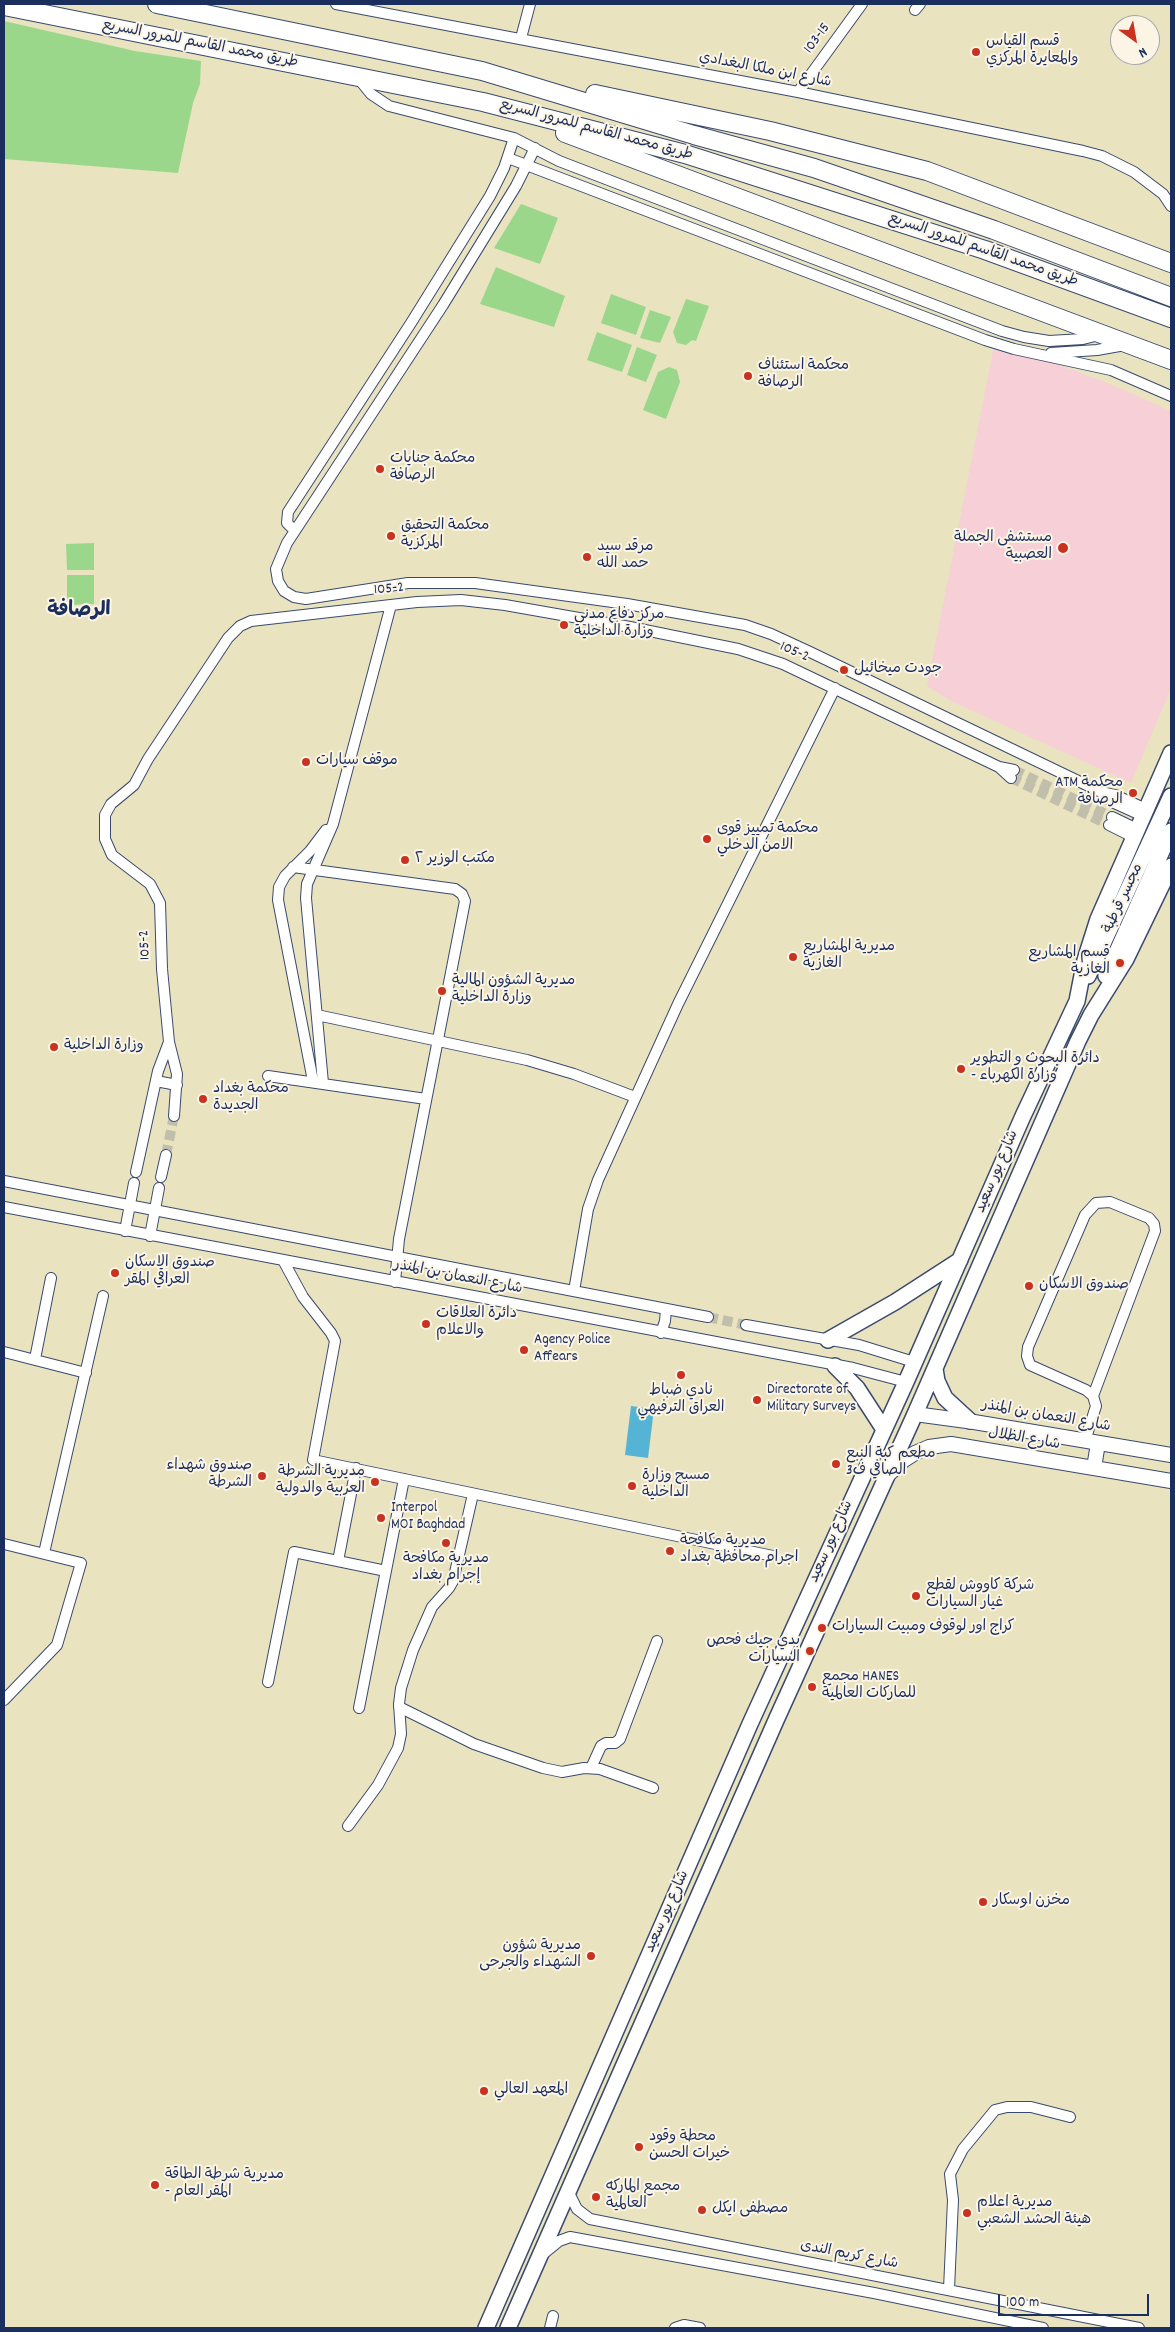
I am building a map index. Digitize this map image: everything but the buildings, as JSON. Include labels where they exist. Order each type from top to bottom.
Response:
[{"type":"highway","name":"طريق محمد القاسم للمرور السريع","points":[[158,4],[482,71],[694,135],[814,168],[994,230],[1171,297]]},
{"type":"highway","name":"طريق محمد القاسم للمرور السريع","points":[[4,6],[483,102],[685,154],[806,191],[986,250],[1171,318]]},
{"type":"highway","points":[[482,71],[770,131],[927,171],[1171,263]]},
{"type":"highway","points":[[483,102],[1171,360]]},
{"type":"main road","name":"شارع بور سعيد","points":[[486,2328],[746,1733],[883,1428],[906,1382],[1023,1116],[1076,1001],[1091,939],[1171,753]]},
{"type":"main road","name":"مجسر قرطبة","points":[[1076,1001],[1171,796]]},
{"type":"main road","name":"مجسر قرطبة","points":[[1091,1015],[1171,831]]},
{"type":"main road","name":"شارع بور سعيد","points":[[508,2328],[1091,1015],[1126,959],[1171,866]]},
{"type":"main road","points":[[828,1340],[895,1302],[960,1260]]},
{"type":"main road","points":[[835,1366],[857,1388],[883,1428]]},
{"type":"main road","points":[[934,1369],[937,1381],[946,1398],[970,1421]]},
{"type":"street","name":"شارع ابن ملكا البغدادي","points":[[336,4],[798,92],[1102,156],[1149,182],[1171,206]]},
{"type":"street","points":[[521,38],[530,4]]},
{"type":"street","name":"103-15","points":[[798,92],[862,4]]},
{"type":"street","points":[[358,77],[371,94],[389,106],[514,138],[559,161],[1002,331],[1024,338],[1049,341],[1083,339],[1103,334]]},
{"type":"street","points":[[295,531],[287,523],[288,512],[424,302],[499,178],[514,138]]},
{"type":"street","points":[[535,148],[516,186],[443,305],[295,531],[276,569],[281,586],[294,597],[306,599],[408,583],[475,582],[627,604],[745,625],[771,634],[810,652],[1100,792],[1115,794],[1140,823]]},
{"type":"street","points":[[508,158],[975,337],[1030,353],[1111,370],[1171,396]]},
{"type":"street","points":[[499,178],[516,186]]},
{"type":"street","points":[[1030,353],[1097,350],[1130,344]]},
{"type":"street","points":[[387,358],[401,367]]},
{"type":"street","name":"105-2","points":[[174,1116],[177,1085],[175,1063],[169,1042],[158,896],[150,884],[112,855],[105,839],[107,809],[115,799],[126,793],[134,784],[148,759],[225,642],[240,626],[263,618],[441,600],[476,601],[630,627],[753,654],[782,664],[999,766],[1012,774]]},
{"type":"street","points":[[318,1082],[317,1015],[306,898],[307,884],[335,814],[391,605]]},
{"type":"street","points":[[574,1291],[591,1199],[635,1097],[678,1004],[835,688]]},
{"type":"street","points":[[318,1082],[278,900],[281,882],[317,842],[335,814]]},
{"type":"street","points":[[1111,821],[1140,823]]},
{"type":"street","points":[[293,867],[455,889],[462,894],[465,905],[399,1239],[394,1282]]},
{"type":"street","points":[[317,1015],[550,1067],[635,1097]]},
{"type":"street","name":"105-2","points":[[136,1172],[161,1061],[169,1042]]},
{"type":"street","points":[[268,1076],[426,1099]]},
{"type":"street","points":[[156,1081],[177,1085]]},
{"type":"street","points":[[162,1177],[166,1155]]},
{"type":"street","name":"شارع النعمان بن المنذر","points":[[4,1180],[708,1317]]},
{"type":"street","points":[[125,1231],[134,1183]]},
{"type":"street","points":[[150,1236],[159,1188]]},
{"type":"street","points":[[1093,1396],[1155,1231],[1154,1224],[1148,1218],[1110,1202],[1096,1203],[1085,1215],[1028,1347],[1027,1356],[1030,1365],[1086,1390],[1093,1396],[1096,1406],[1091,1442],[1094,1468]]},
{"type":"street","name":"شارع النعمان بن المنذر","points":[[4,1207],[284,1262],[871,1372],[906,1382]]},
{"type":"street","points":[[284,1262],[303,1297],[335,1341],[313,1460],[773,1556]]},
{"type":"street","points":[[35,1359],[51,1278]]},
{"type":"street","points":[[44,1553],[103,1296]]},
{"type":"street","points":[[661,1332],[665,1321],[666,1309]]},
{"type":"street","points":[[746,1324],[877,1349],[914,1362]]},
{"type":"street","points":[[4,1352],[86,1373]]},
{"type":"street","name":"شارع النعمان بن المنذر","points":[[915,1414],[970,1421],[1171,1455]]},
{"type":"street","name":"شارع الظلال","points":[[883,1481],[904,1460],[915,1453],[940,1445],[961,1445],[1171,1481]]},
{"type":"street","points":[[338,1561],[356,1468]]},
{"type":"street","points":[[359,1708],[404,1479]]},
{"type":"street","points":[[348,1826],[378,1786],[398,1748],[401,1734],[399,1707],[401,1688],[432,1607],[450,1588],[453,1581],[473,1494]]},
{"type":"street","points":[[4,1544],[81,1563],[57,1645],[4,1700]]},
{"type":"street","points":[[268,1682],[294,1552],[386,1570]]},
{"type":"street","points":[[591,1768],[601,1746],[606,1743],[615,1743],[620,1739],[657,1641]]},
{"type":"street","points":[[399,1707],[474,1744],[543,1768],[562,1772],[591,1768],[635,1780],[653,1788]]},
{"type":"street","points":[[950,2290],[953,2200],[950,2174],[963,2148],[995,2110],[1007,2107],[1031,2108],[1070,2117]]},
{"type":"street","name":"شارع كريم الندى","points":[[568,2190],[577,2209],[590,2219],[1139,2328]]},
{"type":"street","points":[[540,2256],[559,2241],[570,2237],[1044,2328]]},
{"type":"street","points":[[874,2294],[878,2277]]},
{"type":"street","points":[[550,2328],[553,2316]]},
{"type":"street","points":[[675,2328],[684,2325],[700,2328]]},
{"type":"shaded area","name":"مستشفى الجملة العصبية","points":[[995,341],[1110,384],[1171,411],[1171,688],[1131,783],[953,702],[927,686]]},
{"type":"green space","points":[[4,21],[135,51],[201,61],[200,84],[193,103],[178,173],[4,159]]},
{"type":"green space","points":[[521,204],[558,218],[540,264],[494,248]]},
{"type":"green space","points":[[496,267],[565,296],[554,327],[480,304]]},
{"type":"green space","points":[[611,294],[646,307],[636,335],[601,323]]},
{"type":"green space","points":[[686,299],[709,306],[696,341],[692,340],[686,345],[677,343],[673,332]]},
{"type":"green space","points":[[650,310],[671,317],[660,343],[640,338]]},
{"type":"green space","points":[[597,332],[632,345],[622,372],[587,360]]},
{"type":"green space","points":[[637,347],[657,355],[646,382],[627,375]]},
{"type":"green space","points":[[669,367],[677,370],[680,382],[666,419],[643,410],[658,372]]},
{"type":"green space","points":[[94,543],[94,570],[67,570],[66,544]]},
{"type":"green space","points":[[67,575],[94,575],[94,604],[67,605]]},
{"type":"water","points":[[631,1406],[654,1409],[648,1458],[625,1455]]},
{"type":"tunnel","points":[[1014,770],[1112,817]]},
{"type":"tunnel","points":[[1011,778],[1109,825]]},
{"type":"tunnel","points":[[166,1155],[174,1116]]},
{"type":"tunnel","points":[[708,1317],[746,1325]]},
{"type":"place","name":"قسم القياس والمعايرة المركزي","points":[[976,52]]},
{"type":"place","name":"محكمة استئناف الرصافة","points":[[748,376]]},
{"type":"place","name":"محكمة جنايات الرصافة","points":[[380,469]]},
{"type":"place","name":"محكمة التحقيق المركزية","points":[[391,536]]},
{"type":"place","name":"مستشفى الجملة العصبية","points":[[1063,548]]},
{"type":"place","name":"مرقد سيد حمد الله","points":[[587,557]]},
{"type":"place","name":"مركز دفاع مدني وزارة الداخلية","points":[[564,625]]},
{"type":"place","name":"جودت ميخائيل","points":[[844,670]]},
{"type":"place","name":"موقف سيارات","points":[[306,762]]},
{"type":"place","name":"ATM محكمة الرصافة","points":[[1133,793]]},
{"type":"place","name":"محكمة تمييز قوى الامن الدخلي","points":[[707,839]]},
{"type":"place","name":"مكتب الوزير ٢","points":[[405,860]]},
{"type":"place","name":"مديرية المشاريع الغازية","points":[[793,957]]},
{"type":"place","name":"قسم المشاريع الغازية","points":[[1120,963]]},
{"type":"place","name":"مديرية الشؤون المالية وزارة الداخلية","points":[[442,991]]},
{"type":"place","name":"وزارة الداخلية","points":[[54,1047]]},
{"type":"place","name":"دائرة البحوث و التطوير - وزارة الكهرباء","points":[[961,1069]]},
{"type":"place","name":"محكمة بغداد الجديدة","points":[[203,1099]]},
{"type":"place","name":"صندوق الاسكان العراقي المقر","points":[[115,1273]]},
{"type":"place","name":"صندوق الاسكان","points":[[1029,1286]]},
{"type":"place","name":"دائرة العلاقات والاعلام","points":[[426,1324]]},
{"type":"place","name":"Agency Police Affears","points":[[524,1350]]},
{"type":"place","name":"نادي ضباط العراق الترفيهي","points":[[681,1375]]},
{"type":"place","name":"Directorate of Military Surveys","points":[[757,1400]]},
{"type":"place","name":"مطعم كبة النبع الصافي ف3","points":[[836,1464]]},
{"type":"place","name":"صندوق شهداء الشرطة","points":[[262,1476]]},
{"type":"place","name":"مديرية الشرطة العربية والدولية","points":[[375,1482]]},
{"type":"place","name":"مسبح وزارة الداخلية","points":[[632,1486]]},
{"type":"place","name":"Interpol MOI Baghdad","points":[[381,1518]]},
{"type":"place","name":"مديرية مكافحة إجرام بغداد","points":[[446,1543]]},
{"type":"place","name":"مديرية مكافحة اجرام محافظة بغداد","points":[[670,1551]]},
{"type":"place","name":"شركة كاووش لقطع غيار السيارات","points":[[916,1596]]},
{"type":"place","name":"كراج اور لوقوف ومبيت السيارات","points":[[822,1628]]},
{"type":"place","name":"بدي جيك فحص السيارات","points":[[810,1651]]},
{"type":"place","name":"مجمع HANES للماركات العالمية","points":[[812,1687]]},
{"type":"place","name":"مخزن اوسكار","points":[[983,1902]]},
{"type":"place","name":"مديرية شؤون الشهداء والجرحى","points":[[591,1956]]},
{"type":"place","name":"المعهد العالي","points":[[484,2091]]},
{"type":"place","name":"محطة وقود خيرات الحسن","points":[[639,2147]]},
{"type":"place","name":"مديرية شرطة الطاقة - المقر العام","points":[[155,2185]]},
{"type":"place","name":"مجمع الماركه العالمية","points":[[596,2197]]},
{"type":"place","name":"مصطفى ايكل","points":[[702,2210]]},
{"type":"place","name":"مديرية اعلام هيئة الحشد الشعبي","points":[[967,2213]]},
{"type":"district","name":"الرصافة","points":[[79,612]]}]
